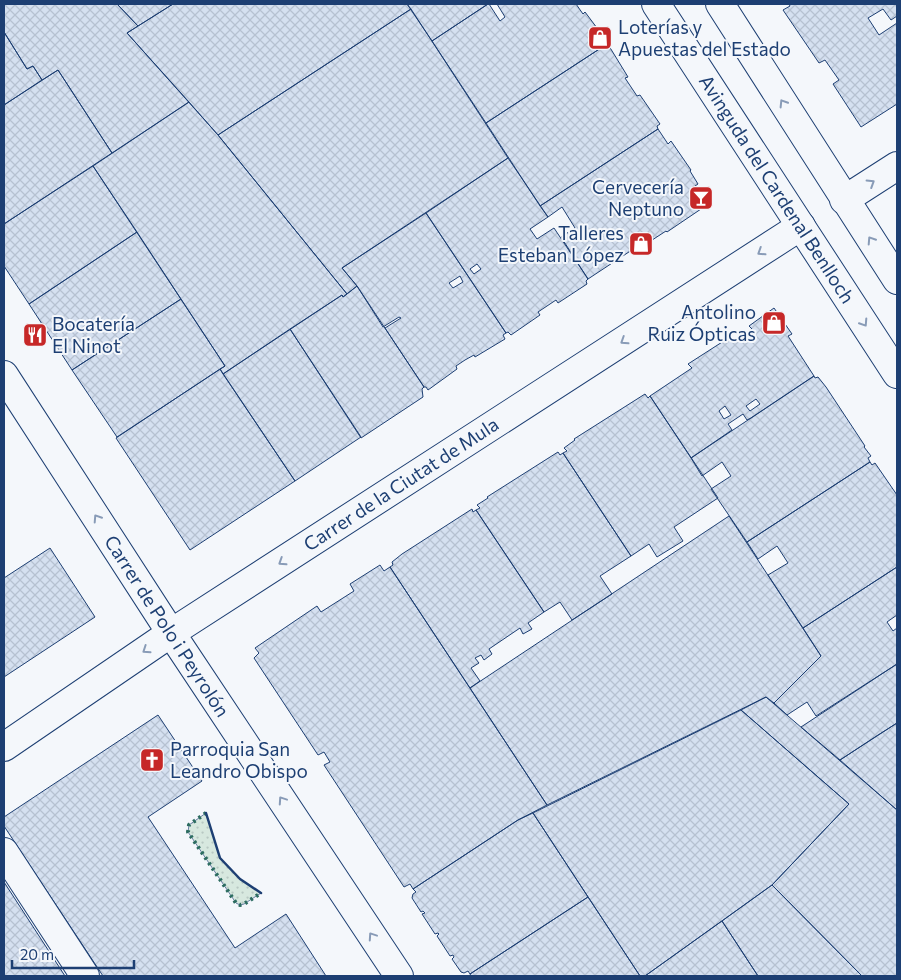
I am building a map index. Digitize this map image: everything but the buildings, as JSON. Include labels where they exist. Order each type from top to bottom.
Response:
[{"type":"street","name":"Avinguda del Cardenal Benlloch","points":[[656,4],[897,374]]},
{"type":"street","points":[[720,4],[897,280]]},
{"type":"street","points":[[844,200],[897,166]]},
{"type":"street","name":"Carrer de la Ciutat de Mula","points":[[4,747],[171,633],[801,226]]},
{"type":"street","name":"Carrer de Polo i Peyrolón","points":[[4,375],[171,633],[399,976]]},
{"type":"street","points":[[4,852],[85,976]]},
{"type":"shaded area","points":[[206,813],[220,858],[240,879],[261,893],[244,904],[236,903],[188,832],[189,825]]},
{"type":"hedge","points":[[206,813],[189,825],[188,832],[236,903],[244,904],[261,893]]},
{"type":"wall","points":[[206,813],[220,858],[240,879],[261,893]]},
{"type":"place","name":"Loterías y Apuestas del Estado","points":[[600,38]]},
{"type":"place","name":"Cervecería Neptuno","points":[[701,198]]},
{"type":"place","name":"Talleres Esteban López","points":[[641,244]]},
{"type":"place","name":"Antolino Ruiz Ópticas","points":[[774,323]]},
{"type":"place","name":"Bocatería El Ninot","points":[[35,335]]},
{"type":"place","name":"Parroquia San Leandro Obispo","points":[[152,760]]}]
